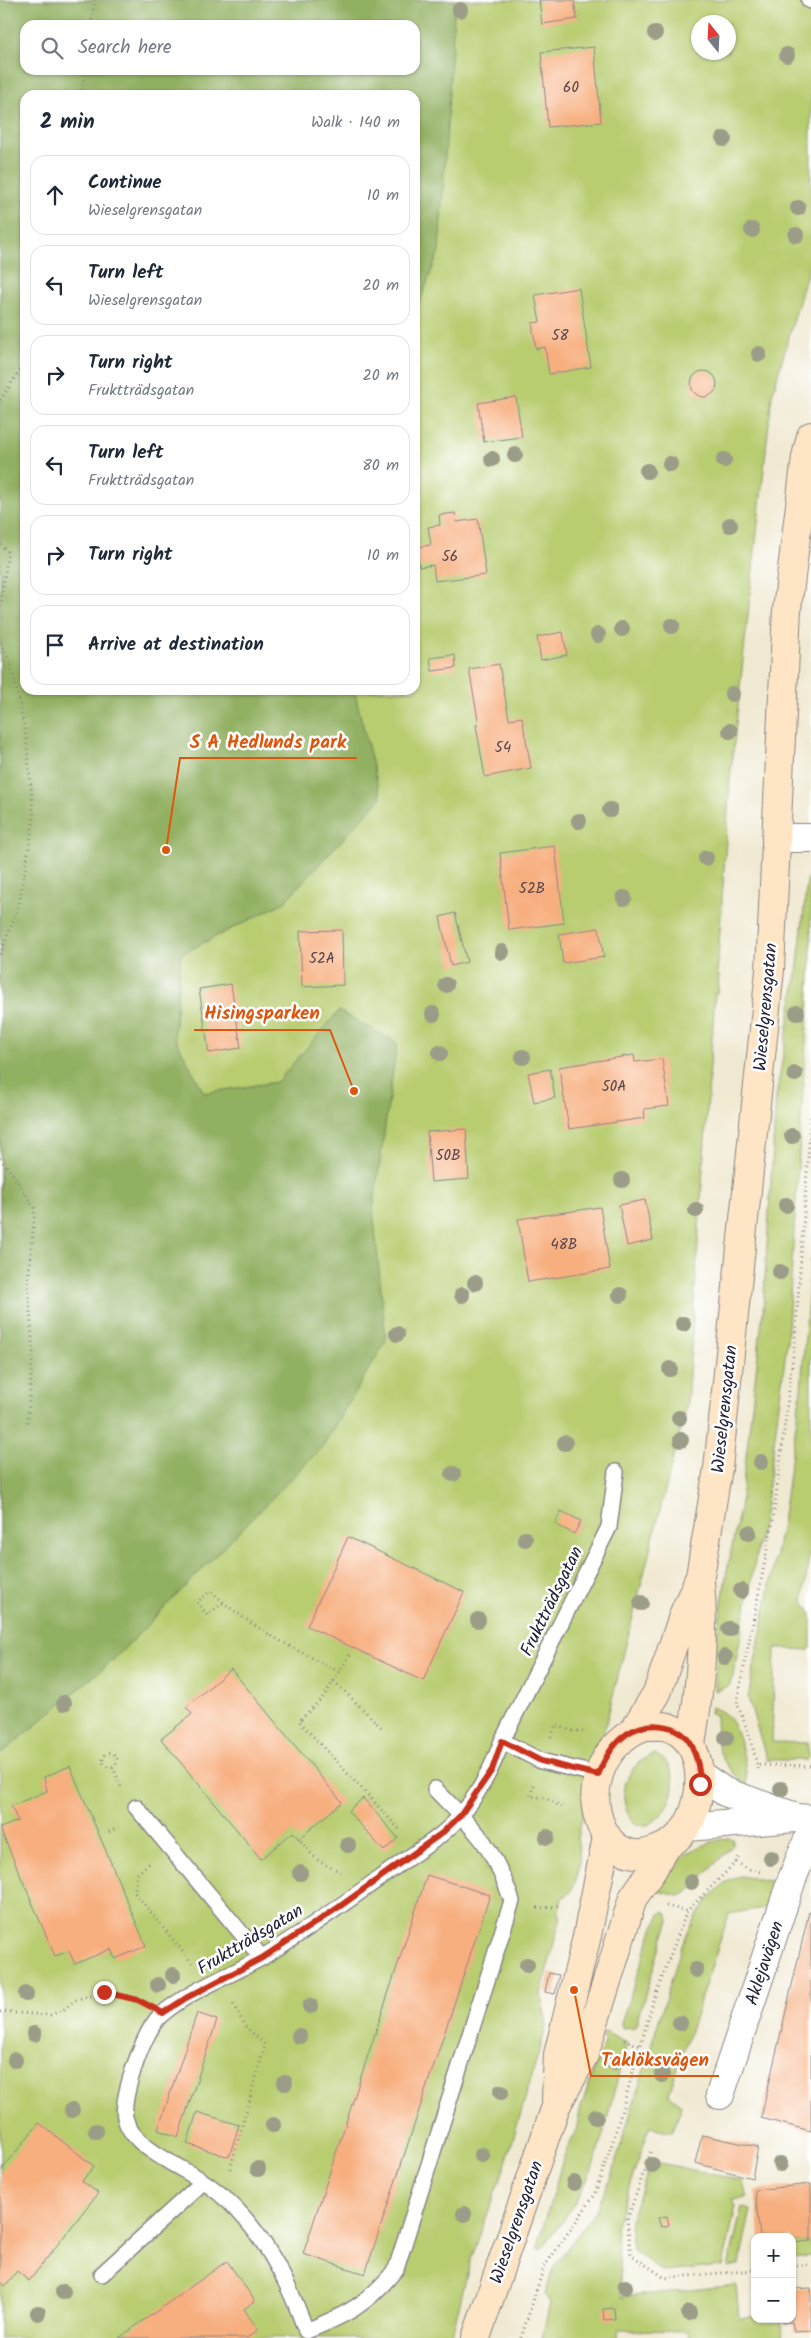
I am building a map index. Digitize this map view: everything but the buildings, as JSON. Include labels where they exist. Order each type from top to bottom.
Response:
[{"type":"street","name":"Wieselgrensgatan","points":[[700,1576],[704,1623],[698,1700],[691,1745],[700,1774],[699,1797],[687,1827],[673,1842],[663,1849],[641,1855],[627,1852],[614,1846],[607,1837],[596,1811],[595,1797],[598,1775],[606,1757],[614,1746],[634,1730],[657,1693],[684,1613],[700,1576],[718,1468],[770,978],[787,609],[806,457],[811,436]]},
{"type":"street","points":[[776,838],[811,838]]},
{"type":"street","name":"Wieselgrensgatan","points":[[634,1730],[646,1726],[668,1726],[678,1732],[691,1745]]},
{"type":"street","points":[[700,1774],[725,1792],[806,1823]]},
{"type":"street","points":[[687,1827],[806,1823]]},
{"type":"street","name":"Aklejavägen","points":[[720,2095],[792,1879],[806,1823]]},
{"type":"street","name":"Wieselgrensgatan","points":[[556,2106],[558,2054],[587,1936],[607,1837]]},
{"type":"street","name":"Wieselgrensgatan","points":[[476,2338],[556,2106],[584,2055],[633,1898],[653,1869],[663,1849]]},
{"type":"lane","name":"Fruktträdsgatan","points":[[307,2334],[276,2264],[255,2233],[222,2196],[137,2141],[125,2118],[124,2102],[148,2030],[163,2013],[186,1998],[262,1958],[418,1850],[460,1816],[492,1770],[502,1741],[608,1527],[616,1472]]},
{"type":"lane","points":[[502,1741],[541,1761],[598,1775]]},
{"type":"lane","points":[[307,2334],[365,2302],[380,2289],[396,2269],[512,1901],[507,1886],[483,1841],[435,1789]]},
{"type":"lane","points":[[136,1807],[262,1958]]},
{"type":"lane","points":[[102,2274],[203,2182]]},
{"type":"path","points":[[92,20],[94,0]]},
{"type":"path","points":[[82,90],[83,75]]},
{"type":"path","points":[[0,400],[20,370]]},
{"type":"path","points":[[0,544],[8,552],[0,608]]},
{"type":"path","points":[[0,643],[11,663],[24,727],[34,818],[19,904],[0,955]]},
{"type":"path","points":[[0,1158],[14,1176],[35,1210],[28,1282],[34,1352],[27,1426]]},
{"type":"path","points":[[223,1603],[207,1615],[197,1602],[211,1591],[223,1603],[285,1644],[340,1672]]},
{"type":"path","points":[[350,1655],[324,1696],[299,1721],[418,1850]]},
{"type":"path","points":[[334,1681],[384,1730]]},
{"type":"path","points":[[112,1753],[118,1761],[110,1768],[105,1766],[103,1761],[104,1756],[112,1753]]},
{"type":"path","points":[[759,1766],[811,1766]]},
{"type":"path","points":[[119,1826],[125,1834]]},
{"type":"path","points":[[301,1841],[311,1856],[325,1867],[376,1880]]},
{"type":"path","points":[[144,1855],[150,1862],[137,1874],[135,1893],[215,1982],[245,2026],[265,2045],[222,2196]]},
{"type":"path","points":[[509,1908],[553,1907],[568,1901]]},
{"type":"path","points":[[0,2012],[50,2015],[63,2010],[76,2000],[104,1992],[138,2000],[163,2013]]},
{"type":"path","points":[[651,2152],[627,2220],[631,2255],[665,2278],[751,2270]]},
{"type":"path","points":[[796,2266],[811,2264]]},
{"type":"green space","points":[[0,0],[811,0],[811,260],[772,395],[730,779],[717,975],[719,975],[718,992],[715,993],[687,1404],[577,1838],[579,1863],[576,1880],[573,1888],[562,1898],[558,1915],[561,1916],[541,1994],[547,2025],[506,2163],[470,2262],[451,2338],[0,2338]]},
{"type":"green space","points":[[0,0],[455,0],[439,251],[420,302],[420,90],[20,90],[20,695],[355,695],[381,798],[283,903],[181,954],[174,1036],[204,1093],[277,1082],[339,1011],[397,1043],[373,1210],[386,1341],[322,1447],[112,1661],[0,1755]]},
{"type":"green space","points":[[811,874],[811,961],[787,1343],[766,1504],[733,1676],[729,1686],[715,1691],[716,1642],[727,1570],[740,1508],[763,1311],[776,1097],[797,973],[807,881]]},
{"type":"green space","points":[[811,1259],[811,1540],[803,1601],[811,1613],[811,1648],[809,1650],[775,1648],[772,1742],[807,1743],[809,1756],[806,1760],[767,1760],[748,1698],[782,1523],[801,1389]]},
{"type":"green space","points":[[711,1707],[726,1715],[736,1731],[744,1760],[746,1786],[739,1784],[740,1780],[722,1757],[718,1743],[716,1715],[710,1714]]},
{"type":"green space","points":[[654,1754],[668,1765],[673,1779],[672,1795],[665,1809],[656,1820],[645,1825],[634,1822],[626,1809],[624,1791],[633,1769]]},
{"type":"green space","points":[[728,1838],[733,1839],[733,1845],[687,1893],[679,1896],[654,1890],[661,1879],[685,1855],[704,1845]]},
{"type":"green space","points":[[740,1876],[775,1882],[778,1886],[769,1907],[729,1914],[669,2094],[680,2104],[680,2112],[672,2132],[650,2127],[616,2224],[622,2297],[736,2285],[739,2318],[751,2317],[751,2323],[782,2323],[784,2338],[690,2338],[689,2331],[619,2330],[617,2338],[542,2338],[550,2303],[545,2295],[554,2266],[597,2209],[611,2177],[682,1945],[705,1904],[720,1887]]},
{"type":"green space","points":[[663,1912],[667,1914],[669,1923],[635,2027],[622,2028],[621,2023],[653,1929],[660,1914]]},
{"type":"green space","points":[[605,2032],[627,2043],[597,2155],[587,2180],[574,2204],[542,2248],[537,2248],[564,2156],[576,2130],[581,2107],[605,2040],[602,2037]]},
{"type":"green space","points":[[652,2161],[742,2181],[748,2197],[733,2199],[736,2206],[723,2266],[663,2272],[633,2250],[630,2221]]},
{"type":"green space","points":[[742,2207],[751,2210],[739,2265],[728,2267]]},
{"type":"green space","points":[[811,2241],[811,2256],[796,2258],[796,2243]]},
{"type":"place","name":"S A Hedlunds park","points":[[166,850]]},
{"type":"place","name":"Hisingsparken","points":[[354,1091]]},
{"type":"place","name":"Taklöksvägen","points":[[574,1990]]},
{"type":"route","points":[[104,1992],[138,2000],[163,2013],[186,1998],[262,1958],[339,1907],[442,1833],[460,1816],[492,1770],[502,1741],[541,1761],[598,1775],[606,1757],[623,1736],[646,1726],[668,1726],[678,1732],[691,1745],[700,1774],[700,1784]]}]
